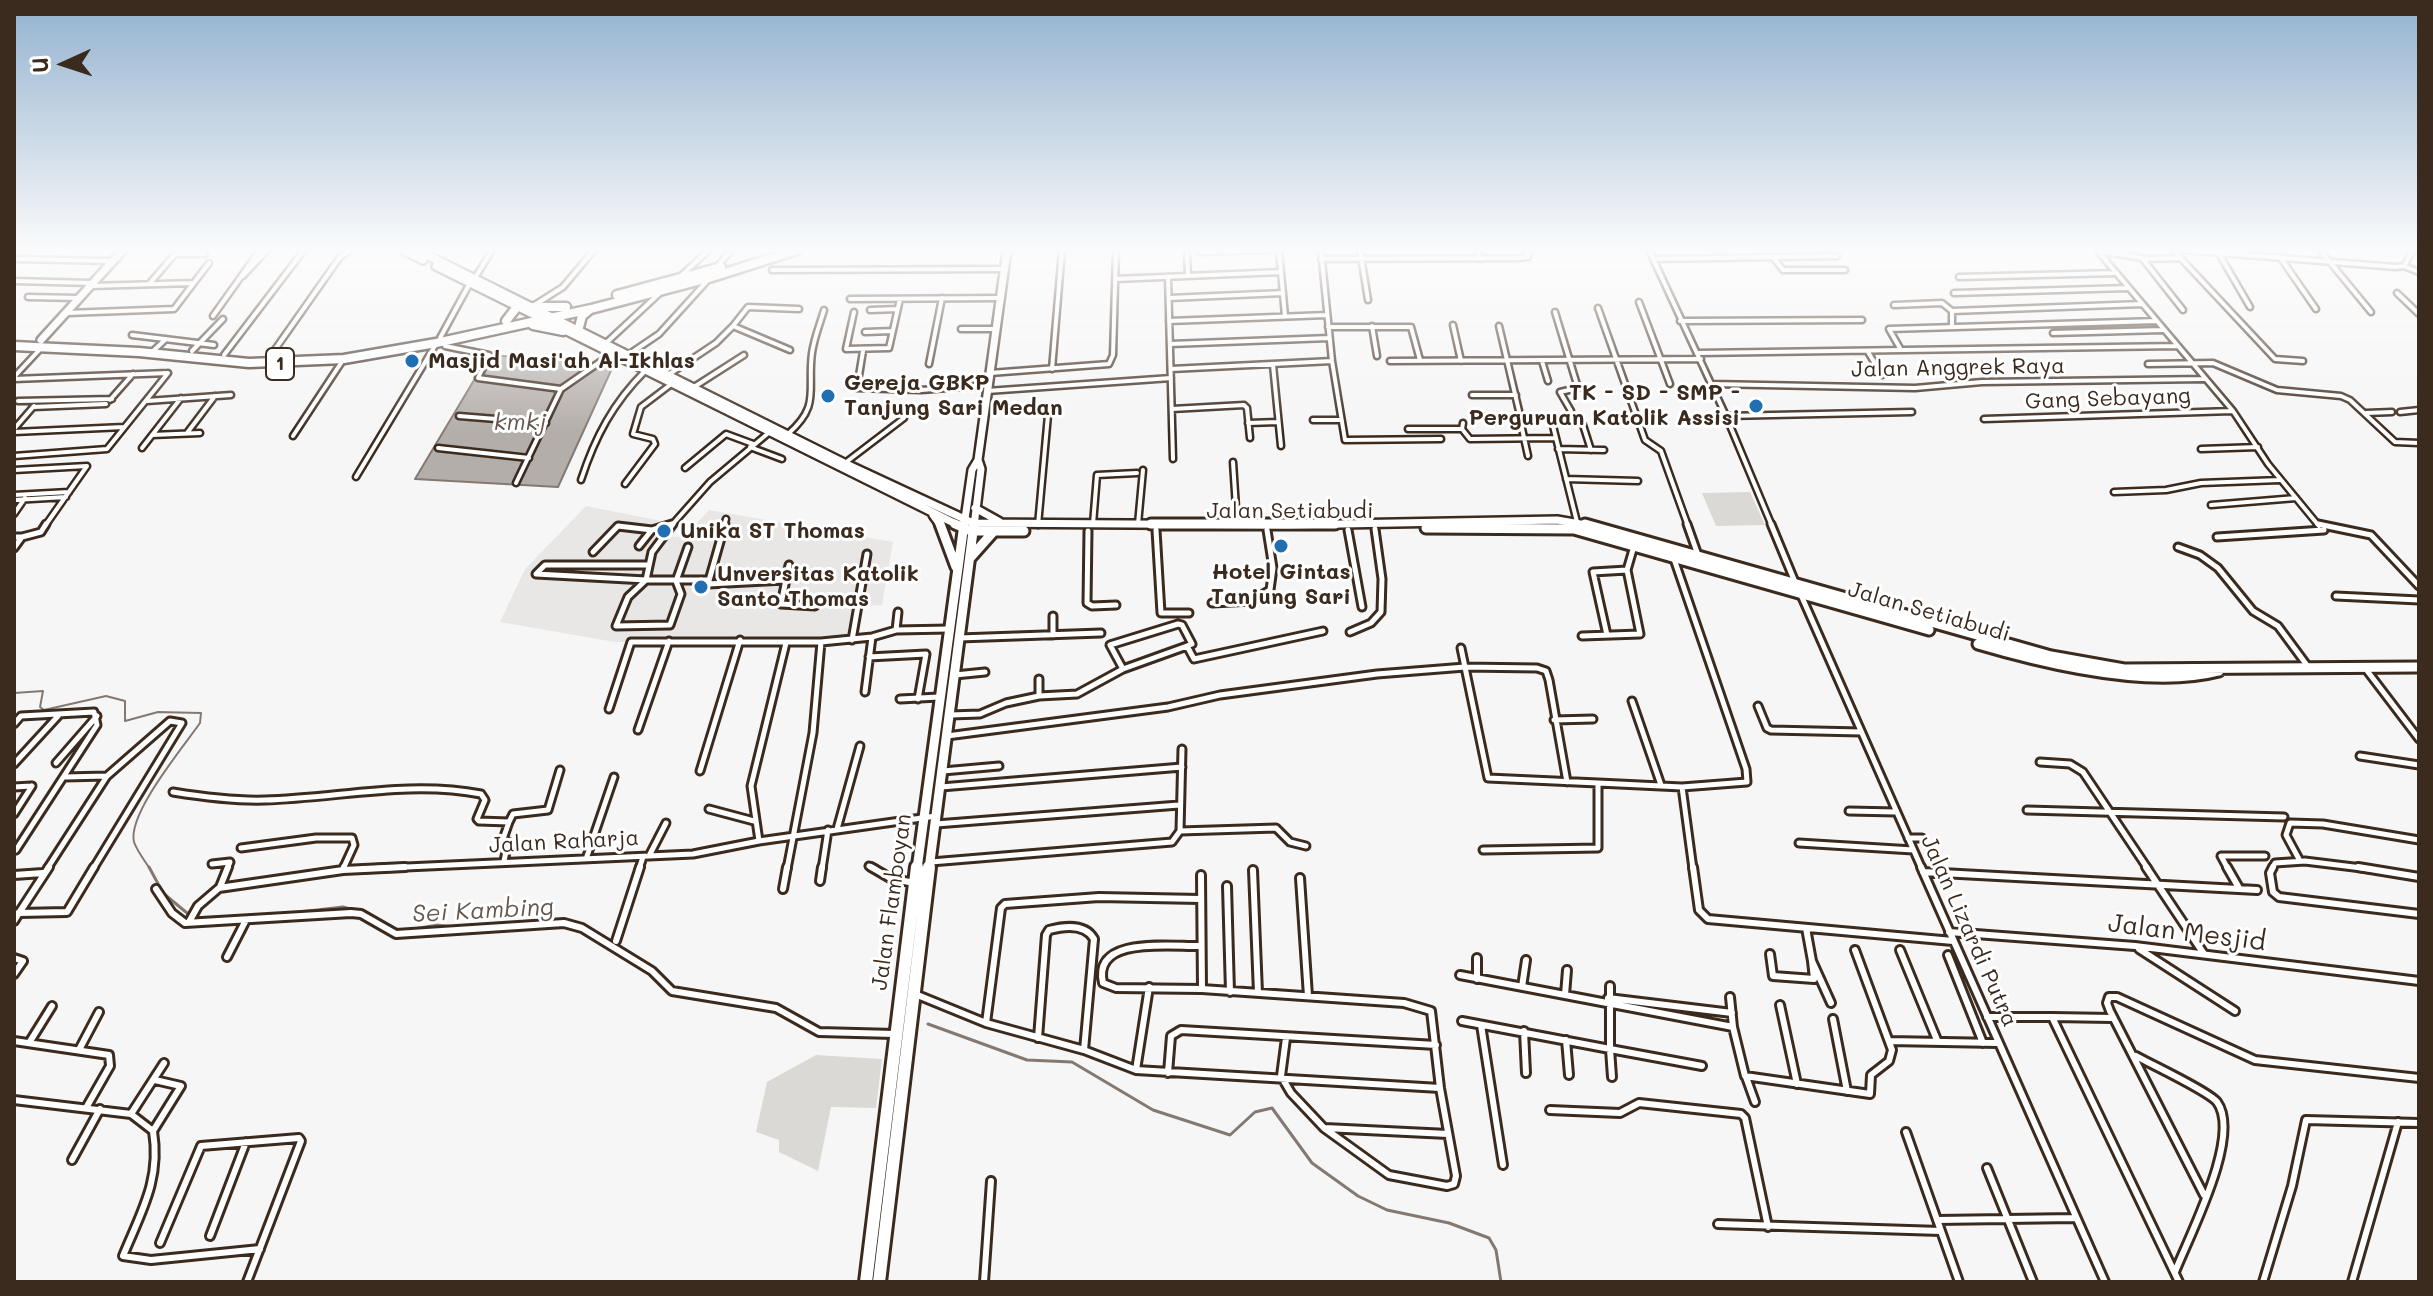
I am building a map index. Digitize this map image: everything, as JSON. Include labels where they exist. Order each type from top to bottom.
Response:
[{"type":"highway","points":[[506,321],[514,310]]},
{"type":"highway","name":"1","points":[[14,343],[192,351],[269,358],[347,353],[440,341],[546,310]]},
{"type":"highway","name":"1","points":[[537,312],[552,318],[585,310]]},
{"type":"highway","points":[[578,331],[582,316],[589,310]]},
{"type":"highway","name":"1","points":[[154,350],[249,363],[344,359],[526,324],[537,312]]},
{"type":"highway","points":[[526,324],[563,331]]},
{"type":"main road","name":"Jalan Setiabudi","points":[[531,310],[537,312]]},
{"type":"main road","name":"Jalan Setiabudi","points":[[534,310],[563,331],[610,355],[693,388],[771,430],[879,484],[947,513],[968,526],[1156,530],[1557,527],[1798,590],[2069,669],[2132,677],[2209,674],[2222,670],[2419,667]]},
{"type":"main road","points":[[968,526],[981,469],[978,460],[998,310]]},
{"type":"main road","name":"Jalan Setiabudi","points":[[552,318],[628,356],[664,377],[670,385],[771,430],[788,434],[933,514],[968,526],[994,531],[1138,524],[1577,522],[1798,590]]},
{"type":"main road","points":[[947,513],[971,505],[1007,525]]},
{"type":"main road","points":[[933,514],[943,529],[958,570]]},
{"type":"main road","name":"Jalan Flamboyan","points":[[879,1282],[876,1256],[898,1008],[950,629],[968,561],[968,526]]},
{"type":"main road","name":"Jalan Flamboyan","points":[[866,1282],[876,1256],[909,1037],[958,638],[958,570],[968,526]]},
{"type":"main road","points":[[968,561],[994,531]]},
{"type":"street","points":[[14,377],[69,310]]},
{"type":"street","points":[[67,313],[170,310]]},
{"type":"street","points":[[213,316],[217,310]]},
{"type":"street","points":[[224,355],[258,310]]},
{"type":"street","points":[[269,358],[302,310]]},
{"type":"street","points":[[356,477],[457,310]]},
{"type":"street","points":[[605,344],[643,310]]},
{"type":"street","points":[[628,356],[659,334],[680,310]]},
{"type":"street","points":[[664,377],[704,352],[745,310]]},
{"type":"street","points":[[788,434],[810,412],[811,358],[824,310]]},
{"type":"street","points":[[854,312],[846,349],[889,348],[898,310]]},
{"type":"street","points":[[929,364],[940,310]]},
{"type":"street","points":[[1052,369],[1057,310]]},
{"type":"street","points":[[990,373],[1097,368],[1109,364],[1113,310]]},
{"type":"street","points":[[1169,310],[1173,459]]},
{"type":"street","points":[[1285,310],[1285,316]]},
{"type":"street","points":[[1327,310],[1345,440],[1441,439]]},
{"type":"street","points":[[1599,310],[1645,440],[1661,451],[1700,558]]},
{"type":"street","points":[[1642,310],[1670,384]]},
{"type":"street","points":[[1676,310],[1712,384],[1798,590]]},
{"type":"street","points":[[1952,326],[1952,311],[1966,310]]},
{"type":"street","points":[[2148,310],[2233,411],[2281,480],[2325,530]]},
{"type":"street","points":[[2229,310],[2275,359],[2303,361]]},
{"type":"street","points":[[1555,312],[1578,388],[1560,394],[1571,411]]},
{"type":"street","points":[[1169,321],[1327,315]]},
{"type":"street","points":[[192,351],[223,319]]},
{"type":"street","points":[[1680,321],[1862,320]]},
{"type":"street","points":[[1901,351],[1889,329],[2157,321]]},
{"type":"street","points":[[1453,325],[1461,361]]},
{"type":"street","points":[[733,326],[790,350]]},
{"type":"street","points":[[1372,326],[1377,356]]},
{"type":"street","points":[[1499,326],[1519,411]]},
{"type":"street","points":[[1328,327],[1411,327],[1420,360]]},
{"type":"street","points":[[961,329],[996,329]]},
{"type":"street","points":[[2053,333],[2164,330]]},
{"type":"street","points":[[865,332],[893,331]]},
{"type":"street","points":[[132,335],[214,345]]},
{"type":"street","points":[[1170,344],[1329,338]]},
{"type":"street","points":[[154,350],[167,339]]},
{"type":"street","points":[[440,341],[447,347],[489,355],[478,378],[561,389]]},
{"type":"street","points":[[1697,353],[2178,346]]},
{"type":"street","points":[[863,351],[857,388],[988,388],[1171,378]]},
{"type":"street","points":[[1867,352],[1882,375]]},
{"type":"street","points":[[516,483],[561,389],[610,355]]},
{"type":"street","points":[[693,388],[744,355]]},
{"type":"street","points":[[293,436],[344,359]]},
{"type":"street","points":[[1390,361],[1701,359]]},
{"type":"street","points":[[1171,369],[1332,361]]},
{"type":"street","points":[[1542,361],[1548,381]]},
{"type":"street","points":[[2148,364],[2221,365],[2280,391],[2341,396],[2365,413],[2395,442],[2419,443]]},
{"type":"street","points":[[14,365],[24,366]]},
{"type":"street","points":[[1273,365],[1281,446]]},
{"type":"street","points":[[581,480],[609,410],[621,393],[645,371]]},
{"type":"street","points":[[14,377],[168,373],[105,450],[14,456]]},
{"type":"street","points":[[18,401],[105,405],[133,374]]},
{"type":"street","name":"Jalan Anggrek Raya","points":[[1712,384],[1915,388],[1982,382],[2205,379]]},
{"type":"street","points":[[625,484],[655,444],[653,439],[633,434],[641,407],[670,385]]},
{"type":"street","points":[[146,401],[231,395]]},
{"type":"street","points":[[1472,395],[1516,395]]},
{"type":"street","points":[[186,433],[215,396]]},
{"type":"street","points":[[142,448],[181,398]]},
{"type":"street","points":[[14,430],[35,404],[112,399]]},
{"type":"street","points":[[1172,409],[1244,405],[1247,408],[1250,438]]},
{"type":"street","points":[[2400,412],[2419,410]]},
{"type":"street","name":"Gang Sebayang","points":[[1984,419],[2233,411]]},
{"type":"street","points":[[1726,416],[1912,412]]},
{"type":"street","points":[[2365,413],[2392,412]]},
{"type":"street","points":[[1037,526],[1048,415]]},
{"type":"street","points":[[459,416],[546,423]]},
{"type":"street","points":[[844,463],[904,418]]},
{"type":"street","points":[[1313,420],[1341,420]]},
{"type":"street","points":[[1248,423],[1278,422]]},
{"type":"street","points":[[1521,424],[1528,456]]},
{"type":"street","points":[[1583,425],[1591,450]]},
{"type":"street","points":[[1408,429],[1462,426],[1470,439],[1556,438]]},
{"type":"street","points":[[1553,426],[1577,522]]},
{"type":"street","points":[[14,430],[124,427]]},
{"type":"street","points":[[688,547],[676,581],[681,594],[670,625],[616,626],[628,597],[646,580],[652,552],[673,524],[710,482],[771,430]]},
{"type":"street","points":[[151,436],[200,433]]},
{"type":"street","points":[[685,468],[726,434],[782,459]]},
{"type":"street","points":[[2201,449],[2259,447]]},
{"type":"street","points":[[438,448],[529,458]]},
{"type":"street","points":[[1558,449],[1604,450]]},
{"type":"street","points":[[1233,462],[1237,524]]},
{"type":"street","points":[[14,470],[86,465],[41,532],[14,537]]},
{"type":"street","points":[[1138,524],[1143,470]]},
{"type":"street","points":[[1116,605],[1092,606],[1087,603],[1090,528],[1097,475],[1137,473]]},
{"type":"street","points":[[1566,479],[1638,481]]},
{"type":"street","points":[[2114,492],[2166,490],[2201,483],[2281,480]]},
{"type":"street","points":[[14,498],[68,494]]},
{"type":"street","points":[[14,514],[26,497]]},
{"type":"street","points":[[2211,505],[2296,498]]},
{"type":"street","points":[[726,519],[709,585],[785,580]]},
{"type":"street","points":[[593,552],[618,526],[652,530],[673,524]]},
{"type":"street","points":[[1350,632],[1371,623],[1381,612],[1382,579],[1375,529]]},
{"type":"street","points":[[639,546],[652,530]]},
{"type":"street","points":[[1156,530],[1161,613],[1189,613]]},
{"type":"street","points":[[1212,603],[1257,601],[1270,592],[1275,584],[1267,530]]},
{"type":"street","points":[[1348,530],[1362,607]]},
{"type":"street","points":[[2217,537],[2325,530],[2371,535],[2419,586]]},
{"type":"street","points":[[14,548],[22,537]]},
{"type":"street","points":[[1582,636],[1640,634],[1627,570],[1634,546]]},
{"type":"street","points":[[2178,547],[2200,555],[2218,568],[2253,611],[2278,626],[2309,669]]},
{"type":"street","points":[[852,640],[867,554]]},
{"type":"street","points":[[1461,648],[1488,778],[1682,787],[1744,784],[1748,778],[1674,558]]},
{"type":"street","points":[[649,565],[545,565],[536,574],[709,580]]},
{"type":"street","points":[[789,565],[781,604],[815,606]]},
{"type":"street","points":[[1607,635],[1593,572],[1627,570]]},
{"type":"street","name":"Jalan Lizardi Putra","points":[[1798,590],[2105,1282]]},
{"type":"street","points":[[2336,596],[2419,600]]},
{"type":"street","points":[[896,630],[898,612]]},
{"type":"street","points":[[1053,616],[1053,635]]},
{"type":"street","points":[[949,715],[980,714],[1006,703],[1039,696],[1077,694],[1123,669],[1192,644],[1191,641],[1178,624],[1110,645],[1123,669]]},
{"type":"street","points":[[609,709],[630,643],[740,640],[821,642],[872,637],[896,630],[950,629]]},
{"type":"street","points":[[1187,646],[1194,659],[1323,631]]},
{"type":"street","points":[[958,638],[1101,633]]},
{"type":"street","points":[[865,692],[872,637]]},
{"type":"street","points":[[700,771],[740,640]]},
{"type":"street","points":[[638,730],[669,641]]},
{"type":"street","points":[[783,889],[813,733],[821,642]]},
{"type":"street","points":[[759,841],[751,786],[786,643]]},
{"type":"street","points":[[869,657],[926,654],[918,699]]},
{"type":"street","points":[[946,736],[1168,707],[1220,695],[1377,674],[1465,667],[1546,671],[1567,782]]},
{"type":"street","points":[[2365,668],[2419,739]]},
{"type":"street","points":[[954,675],[985,672]]},
{"type":"street","points":[[1039,679],[1039,696]]},
{"type":"street","points":[[900,699],[940,697]]},
{"type":"street","points":[[1632,701],[1661,785]]},
{"type":"street","points":[[1758,706],[1767,728],[1771,730],[1861,732]]},
{"type":"street","points":[[14,724],[21,716],[94,712],[97,716],[97,725],[16,850]]},
{"type":"street","points":[[14,764],[59,715]]},
{"type":"street","points":[[56,763],[97,716]]},
{"type":"street","points":[[1554,720],[1593,719]]},
{"type":"street","points":[[14,921],[16,914],[107,776],[170,721],[182,723],[67,912],[16,914]]},
{"type":"street","points":[[837,829],[860,746]]},
{"type":"street","points":[[930,863],[1169,843],[1177,838],[1180,831],[1182,749]]},
{"type":"street","points":[[2360,756],[2419,765]]},
{"type":"street","points":[[2040,762],[2070,764],[2080,768],[2205,955]]},
{"type":"street","points":[[942,771],[999,766]]},
{"type":"street","points":[[940,787],[1182,767]]},
{"type":"street","points":[[504,861],[508,842],[503,839],[513,814],[546,811],[560,770]]},
{"type":"street","points":[[65,777],[107,776]]},
{"type":"street","points":[[586,859],[614,777]]},
{"type":"street","points":[[1483,850],[1596,849],[1600,844],[1598,783]]},
{"type":"street","points":[[14,787],[32,786],[14,814]]},
{"type":"street","points":[[1682,787],[1691,862],[1699,910],[1703,914],[1717,921],[1953,941]]},
{"type":"street","points":[[173,792],[220,799],[267,800],[368,791],[448,789],[481,794],[485,800],[477,819],[479,821],[509,822]]},
{"type":"street","name":"Jalan Raharja","points":[[219,888],[343,870],[693,854],[828,830],[924,818],[936,820],[1179,805]]},
{"type":"street","points":[[709,809],[754,821]]},
{"type":"street","points":[[2027,810],[2284,817]]},
{"type":"street","points":[[1849,811],[1896,812]]},
{"type":"street","points":[[616,941],[646,856],[666,823]]},
{"type":"street","points":[[2300,861],[2286,835],[2290,823],[2323,824],[2419,840]]},
{"type":"street","points":[[1180,831],[1276,828],[1290,842],[1306,846]]},
{"type":"street","points":[[820,881],[828,830]]},
{"type":"street","points":[[241,848],[316,838],[352,838],[354,845],[343,870]]},
{"type":"street","points":[[1908,838],[1922,838]]},
{"type":"street","points":[[1799,843],[1913,850]]},
{"type":"street","points":[[2239,889],[2221,856],[2265,856]]},
{"type":"street","points":[[2419,877],[2300,861],[2275,862],[2270,880],[2276,896],[2419,914]]},
{"type":"street","points":[[189,922],[198,906],[219,888],[230,862],[212,864]]},
{"type":"street","points":[[869,866],[890,878],[915,883]]},
{"type":"street","points":[[1253,870],[1258,993]]},
{"type":"street","points":[[1923,872],[2257,890]]},
{"type":"street","points":[[14,875],[44,873]]},
{"type":"street","points":[[1201,875],[1202,989]]},
{"type":"street","points":[[1300,878],[1308,996]]},
{"type":"street","points":[[1227,886],[1230,992]]},
{"type":"street","points":[[156,889],[176,917],[189,922],[351,913],[361,914],[396,934],[564,923],[582,928],[652,971],[672,991],[776,1008],[819,1032],[896,1031]]},
{"type":"street","points":[[986,1023],[1001,908],[1005,904],[1099,897],[1200,899]]},
{"type":"street","points":[[227,957],[246,920]]},
{"type":"street","points":[[1038,1038],[1049,930],[1071,927],[1091,933],[1094,939],[1084,1050]]},
{"type":"street","points":[[1770,954],[1773,976],[1814,979],[1806,928]]},
{"type":"street","name":"Jalan Mesjid","points":[[1949,932],[2135,946],[2419,981]]},
{"type":"street","points":[[1103,983],[1100,974],[1103,965],[1122,948],[1201,946]]},
{"type":"street","points":[[2135,946],[2235,1011]]},
{"type":"street","points":[[1745,1076],[1871,1092],[1871,1075],[1892,1057],[1855,950]]},
{"type":"street","points":[[1900,950],[1937,1040]]},
{"type":"street","points":[[1948,955],[1983,1043]]},
{"type":"street","points":[[14,958],[23,961],[14,974]]},
{"type":"street","points":[[1477,958],[1477,979]]},
{"type":"street","points":[[1522,987],[1526,960]]},
{"type":"street","points":[[1812,961],[1831,1003]]},
{"type":"street","points":[[1565,995],[1567,970]]},
{"type":"street","points":[[1460,975],[1565,995],[1732,1013]]},
{"type":"street","points":[[1092,984],[1103,983],[1116,988],[1202,989],[1308,996],[1404,1003],[1427,1008],[1433,1015],[1440,1088],[1456,1176],[1454,1184],[1447,1186],[1389,1175],[1324,1128],[1305,1110],[1283,1080],[1280,1068],[1286,1038]]},
{"type":"street","points":[[1610,986],[1612,1077]]},
{"type":"street","points":[[1136,1070],[1149,987]]},
{"type":"street","points":[[914,994],[986,1023],[1084,1050],[1136,1070],[1440,1088]]},
{"type":"street","points":[[2204,1195],[2113,1018],[2107,1003],[2113,996],[2255,1060],[2419,1078]]},
{"type":"street","points":[[1730,997],[1733,1027],[1755,1102]]},
{"type":"street","points":[[1609,1000],[1733,1027]]},
{"type":"street","points":[[1780,1005],[1797,1084]]},
{"type":"street","points":[[29,1043],[52,1006]]},
{"type":"street","points":[[80,1048],[99,1012]]},
{"type":"street","points":[[1987,1017],[2113,1018]]},
{"type":"street","points":[[2052,1017],[2179,1282]]},
{"type":"street","points":[[1833,1019],[1847,1091]]},
{"type":"street","points":[[1462,1021],[1702,1066]]},
{"type":"street","points":[[1481,1025],[1503,1165]]},
{"type":"street","points":[[1168,1073],[1171,1036],[1175,1031],[1436,1045]]},
{"type":"street","points":[[1524,1031],[1526,1073]]},
{"type":"street","points":[[1566,1040],[1569,1075]]},
{"type":"street","points":[[14,1041],[80,1048],[109,1055],[112,1059],[86,1108]]},
{"type":"street","points":[[1889,1041],[1998,1043]]},
{"type":"street","points":[[2134,1055],[2210,1096],[2220,1106],[2225,1133],[2215,1172],[2175,1273]]},
{"type":"street","points":[[131,1114],[164,1063]]},
{"type":"street","points":[[155,1080],[181,1086],[153,1131],[157,1156],[155,1175],[123,1256],[151,1260],[260,1249]]},
{"type":"street","points":[[14,1100],[131,1114],[153,1131]]},
{"type":"street","points":[[1550,1110],[1620,1113],[1639,1103],[1741,1114],[1745,1118],[1768,1227]]},
{"type":"street","points":[[72,1160],[100,1109]]},
{"type":"street","points":[[2263,1282],[2292,1186],[2306,1120],[2419,1123]]},
{"type":"street","points":[[2352,1282],[2398,1122]]},
{"type":"street","points":[[1324,1128],[1448,1134]]},
{"type":"street","points":[[1906,1132],[1959,1282]]},
{"type":"street","points":[[160,1243],[200,1147],[299,1138],[301,1140],[247,1282]]},
{"type":"street","points":[[210,1236],[246,1142]]},
{"type":"street","points":[[1987,1168],[2033,1282]]},
{"type":"street","points":[[984,1282],[991,1181]]},
{"type":"street","points":[[1937,1220],[2075,1218]]},
{"type":"street","points":[[1718,1224],[1941,1231]]},
{"type":"shaded area","points":[[1750,492],[1765,525],[1716,526],[1702,493]]},
{"type":"shaded area","name":"Unversitas Katolik Santo Thomas","points":[[586,506],[677,524],[673,537],[685,536],[709,510],[893,542],[882,605],[853,607],[846,642],[615,642],[500,622],[525,569]]},
{"type":"shaded area","points":[[816,1055],[882,1059],[876,1108],[831,1107],[818,1171],[779,1152],[779,1140],[756,1132],[767,1082]]},
{"type":"water","name":"kmkj","points":[[489,355],[614,364],[558,487],[415,479]]},
{"type":"waterway","name":"Sei Kambing","points":[[14,693],[43,691],[40,707],[44,710],[106,696],[125,701],[125,721],[158,712],[201,713],[200,723],[148,798],[134,830],[135,845],[150,869]]},
{"type":"waterway","name":"Sei Kambing","points":[[149,867],[163,893],[193,918],[259,916]]},
{"type":"waterway","name":"Sei Kambing","points":[[273,915],[343,907],[361,912]]},
{"type":"waterway","name":"Sei Kambing","points":[[505,924],[554,921]]},
{"type":"waterway","name":"Sei Kambing","points":[[410,930],[436,925],[455,927]]},
{"type":"waterway","name":"Sei Kambing","points":[[703,993],[775,1005]]},
{"type":"waterway","name":"Sei Kambing","points":[[781,1008],[822,1029]]},
{"type":"waterway","name":"Sei Kambing","points":[[928,1024],[1027,1060],[1072,1062],[1153,1110],[1230,1135],[1255,1112],[1272,1108],[1312,1163],[1358,1196],[1387,1210],[1449,1223],[1489,1238],[1496,1250],[1501,1282]]},
{"type":"waterway","name":"Sei Kambing","points":[[840,1030],[891,1030]]},
{"type":"place","name":"Masjid Masi'ah Al-Ikhlas","points":[[412,361]]},
{"type":"place","name":"Gereja GBKP Tanjung Sari Medan","points":[[828,396]]},
{"type":"place","name":"TK - SD - SMP - Perguruan Katolik Assisi","points":[[1756,406]]},
{"type":"place","name":"Unika ST Thomas","points":[[664,531]]},
{"type":"place","name":"Hotel Gintas Tanjung Sari","points":[[1281,546]]},
{"type":"place","name":"Unversitas Katolik Santo Thomas","points":[[701,587]]}]
